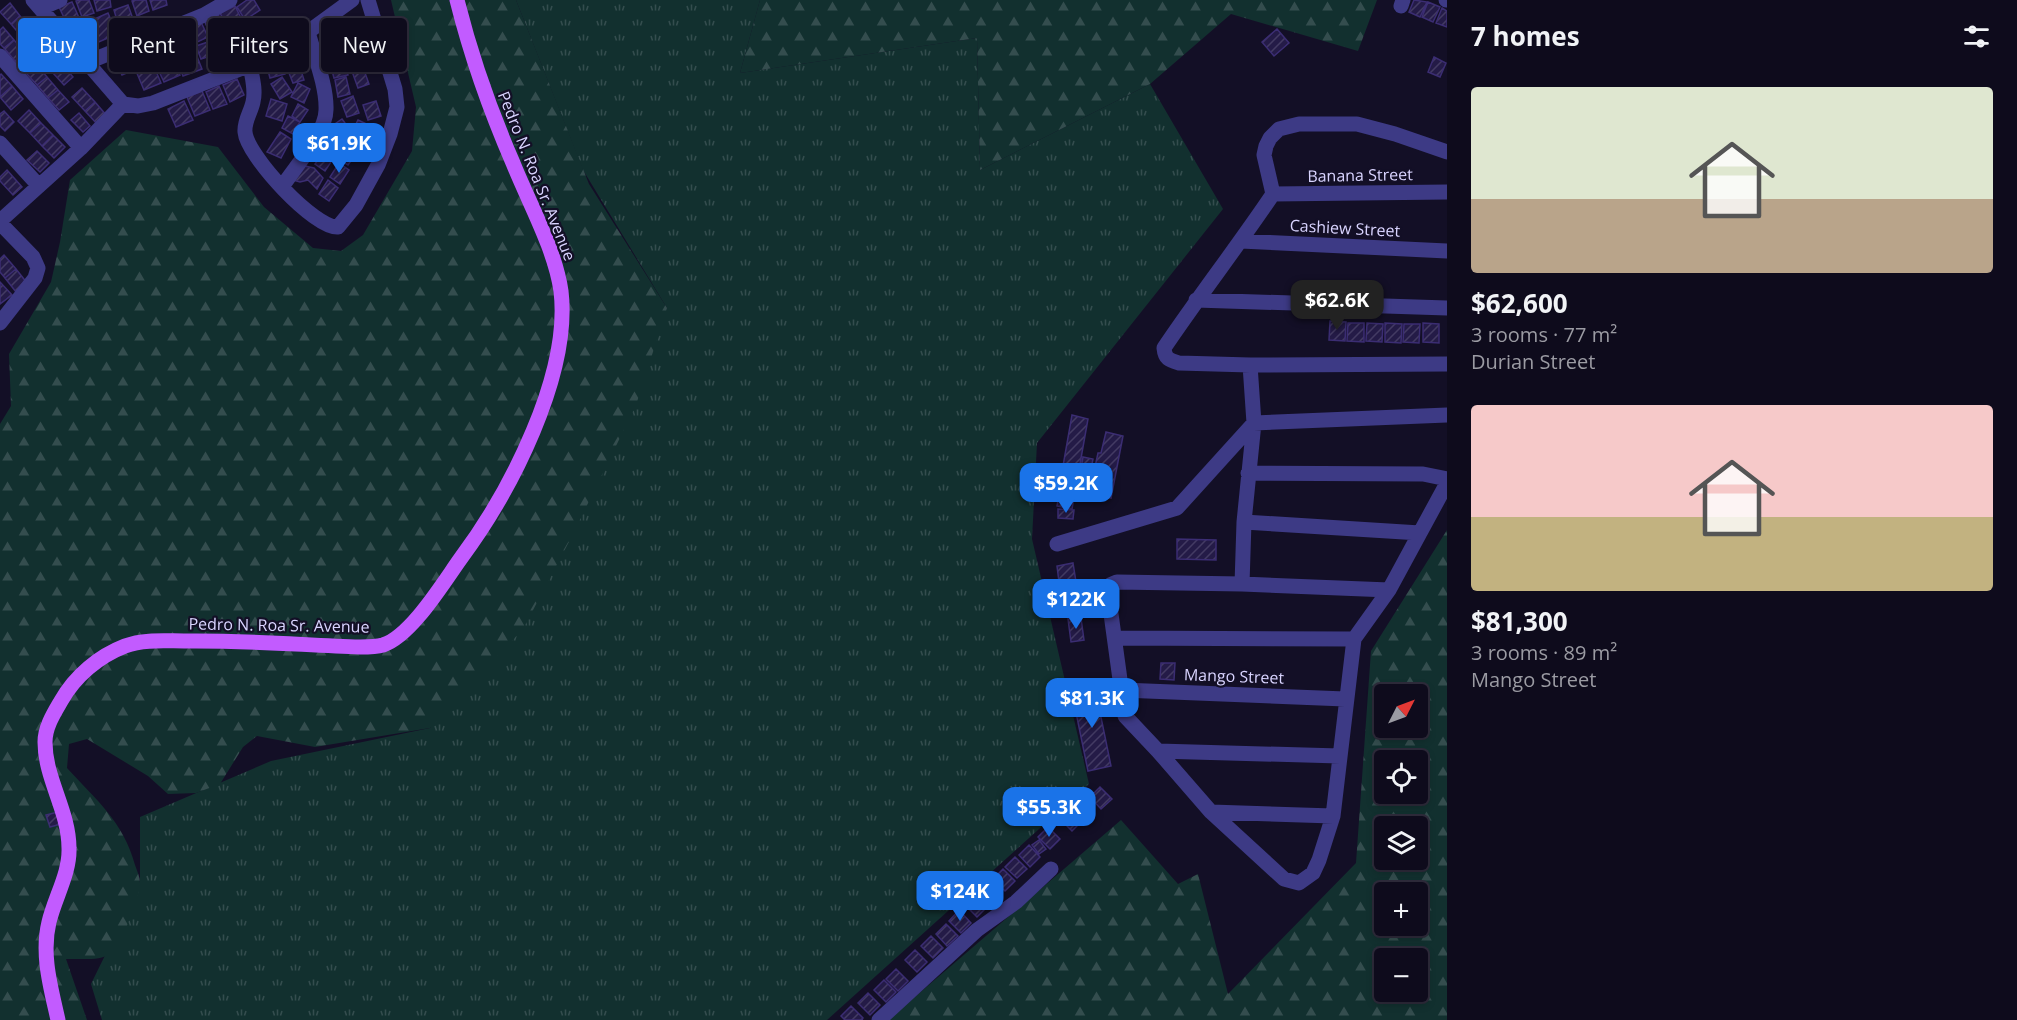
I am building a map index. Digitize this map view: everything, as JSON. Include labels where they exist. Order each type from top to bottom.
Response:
[{"type":"main road","name":"Pedro N. Roa Sr. Avenue","points":[[58,1020],[47,972],[46,945],[52,908],[69,859],[69,846],[63,815],[48,768],[45,741],[48,726],[68,688],[80,675],[112,652],[127,645],[146,641],[202,640],[360,647],[383,645],[406,632],[482,529],[530,439],[550,381],[557,349],[562,316],[560,289],[551,253],[493,117],[467,39],[458,0]]},
{"type":"street","points":[[37,4],[60,0]]},
{"type":"street","points":[[97,58],[204,15],[230,0]]},
{"type":"street","points":[[309,31],[352,0]]},
{"type":"street","points":[[251,72],[254,93],[245,122],[245,134],[255,156],[282,187],[320,222],[331,228],[338,227],[356,205],[378,165],[397,107],[395,89],[368,0]]},
{"type":"street","points":[[37,4],[49,18]]},
{"type":"street","points":[[282,187],[317,134],[326,111],[324,94],[309,36]]},
{"type":"street","points":[[0,56],[81,148]]},
{"type":"street","points":[[96,72],[123,104],[138,106],[153,103],[232,72]]},
{"type":"street","points":[[1,318],[35,278],[38,268],[33,257],[0,222],[81,148],[123,104]]},
{"type":"street","points":[[1447,152],[1357,124],[1299,124],[1280,129],[1270,138],[1264,155],[1273,194],[1242,241],[1196,300],[1164,348],[1168,360],[1179,363],[1447,364]]},
{"type":"street","points":[[0,143],[39,186]]},
{"type":"street","name":"Banana Street","points":[[1273,194],[1447,192]]},
{"type":"street","name":"Cashiew Street","points":[[1242,241],[1447,251]]},
{"type":"street","points":[[1196,300],[1447,308]]},
{"type":"street","points":[[1242,584],[1244,522],[1254,423],[1250,365]]},
{"type":"street","points":[[1058,544],[1177,508],[1254,423],[1447,415]]},
{"type":"street","points":[[1248,473],[1423,474],[1447,481],[1389,590],[1354,639],[1333,816],[1312,873],[1299,883],[1284,879],[1211,812],[1125,716],[1108,592],[1110,585],[1117,582],[1242,584],[1389,590]]},
{"type":"street","points":[[1244,522],[1419,533]]},
{"type":"street","points":[[1115,638],[1354,639]]},
{"type":"street","name":"Mango Street","points":[[1122,690],[1346,699]]},
{"type":"street","points":[[1158,751],[1340,756]]},
{"type":"street","points":[[1211,812],[1333,816]]},
{"type":"street","points":[[879,1020],[977,930],[1016,902],[1051,869]]},
{"type":"green space","points":[[391,0],[516,0],[589,184],[667,308],[636,405],[571,538],[523,629],[430,728],[315,747],[257,736],[243,747],[220,784],[196,793],[168,794],[148,776],[87,739],[69,744],[67,768],[108,812],[124,836],[139,876],[139,892],[123,936],[112,952],[98,958],[66,959],[87,1020],[0,1020],[0,424],[11,406],[9,354],[51,282],[70,180],[126,130],[218,147],[264,207],[313,248],[341,251],[363,235],[412,151],[416,107],[407,68],[407,18],[395,18]]},
{"type":"green space","points":[[516,0],[760,0],[740,73],[977,38],[980,170],[1150,84],[1223,209],[1037,443],[1032,539],[1089,784],[827,1020],[102,1020],[91,984],[140,884],[140,817],[271,761],[430,728],[667,308],[583,170]]},
{"type":"green space","points":[[760,0],[1377,0],[1358,51],[1231,14],[1150,84],[980,170],[977,38],[740,73]]},
{"type":"green space","points":[[1447,530],[1447,1020],[888,1020],[1121,820],[1178,884],[1198,874],[1228,994],[1356,863],[1371,651]]},
{"type":"building","points":[[89,0],[94,13],[82,17],[76,1]]},
{"type":"building","points":[[94,0],[110,0],[111,7],[97,11]]},
{"type":"building","points":[[146,0],[149,11],[137,16],[132,1]]},
{"type":"building","points":[[150,0],[166,0],[167,5],[153,10]]},
{"type":"building","points":[[247,0],[254,0],[260,10],[248,18],[244,18],[237,7]]},
{"type":"building","points":[[1414,0],[1427,2],[1420,17],[1409,12]]},
{"type":"building","points":[[72,2],[79,18],[64,18],[59,7]]},
{"type":"building","points":[[1428,2],[1440,7],[1433,22],[1422,17]]},
{"type":"building","points":[[10,3],[20,16],[11,24],[0,12]]},
{"type":"building","points":[[128,5],[133,18],[116,18],[114,10]]},
{"type":"building","points":[[235,6],[241,18],[223,18],[220,13]]},
{"type":"building","points":[[1442,8],[1447,11],[1447,27],[1436,23]]},
{"type":"building","points":[[108,13],[110,18],[109,37],[97,43],[97,18]]},
{"type":"building","points":[[20,16],[22,18],[18,18],[18,32],[11,24]]},
{"type":"building","points":[[201,22],[208,37],[196,43],[196,24]]},
{"type":"building","points":[[3,27],[14,40],[4,48],[0,44],[0,30]]},
{"type":"building","points":[[1277,29],[1289,43],[1274,56],[1262,42]]},
{"type":"building","points":[[14,40],[18,44],[18,58],[15,61],[4,48]]},
{"type":"building","points":[[208,42],[208,57],[201,59],[196,46]]},
{"type":"building","points":[[196,54],[202,69],[196,71]]},
{"type":"building","points":[[1434,57],[1446,63],[1440,77],[1428,72]]},
{"type":"building","points":[[43,72],[47,77],[37,85],[26,73]]},
{"type":"building","points":[[69,72],[73,77],[64,85],[53,73]]},
{"type":"building","points":[[136,72],[156,72],[161,83],[144,90]]},
{"type":"building","points":[[159,72],[179,72],[180,75],[164,82]]},
{"type":"building","points":[[181,72],[194,72],[183,76]]},
{"type":"building","points":[[268,72],[284,72],[285,74],[270,78]]},
{"type":"building","points":[[289,72],[302,72],[304,80],[293,83]]},
{"type":"building","points":[[332,72],[347,72],[348,75],[334,78]]},
{"type":"building","points":[[352,72],[365,72],[369,84],[358,88]]},
{"type":"building","points":[[0,75],[12,86],[0,97]]},
{"type":"building","points":[[47,77],[58,90],[48,98],[37,85]]},
{"type":"building","points":[[282,77],[292,92],[280,99],[271,84]]},
{"type":"building","points":[[346,77],[350,94],[338,97],[335,80]]},
{"type":"building","points":[[237,79],[244,95],[230,102],[223,85]]},
{"type":"building","points":[[298,83],[310,89],[304,103],[291,97]]},
{"type":"building","points":[[12,86],[23,99],[11,110],[0,97]]},
{"type":"building","points":[[219,86],[227,104],[213,109],[206,92]]},
{"type":"building","points":[[82,88],[95,102],[85,111],[72,97]]},
{"type":"building","points":[[58,90],[69,102],[59,110],[48,98]]},
{"type":"building","points":[[202,91],[210,110],[195,116],[187,97]]},
{"type":"building","points":[[353,96],[359,113],[347,117],[341,101]]},
{"type":"building","points":[[271,99],[287,104],[282,121],[266,116]]},
{"type":"building","points":[[184,101],[193,120],[176,127],[168,109]]},
{"type":"building","points":[[376,101],[381,116],[368,120],[363,105]]},
{"type":"building","points":[[95,102],[107,116],[98,125],[85,111]]},
{"type":"building","points":[[298,104],[308,110],[300,122],[292,116]]},
{"type":"building","points":[[29,110],[41,123],[30,133],[18,121]]},
{"type":"building","points":[[4,111],[14,122],[5,131],[0,126],[0,114]]},
{"type":"building","points":[[79,113],[90,126],[83,132],[71,120]]},
{"type":"building","points":[[288,116],[300,122],[293,134],[282,128]]},
{"type":"building","points":[[342,119],[348,127],[340,137],[332,126]]},
{"type":"building","points":[[358,120],[373,127],[366,141],[351,134]]},
{"type":"building","points":[[41,123],[53,135],[42,146],[30,133]]},
{"type":"building","points":[[280,132],[291,139],[281,158],[267,152]]},
{"type":"building","points":[[53,135],[65,147],[54,158],[42,146]]},
{"type":"building","points":[[329,137],[346,148],[352,138],[363,144],[348,165],[322,149]]},
{"type":"building","points":[[37,151],[49,163],[40,172],[27,160]]},
{"type":"building","points":[[323,153],[333,159],[325,171],[315,164]]},
{"type":"building","points":[[339,163],[349,170],[340,184],[330,177]]},
{"type":"building","points":[[305,166],[314,168],[323,178],[317,189],[308,180],[300,182],[293,180]]},
{"type":"building","points":[[7,170],[22,187],[13,195],[0,181],[0,177]]},
{"type":"building","points":[[328,180],[338,188],[329,201],[319,194]]},
{"type":"building","points":[[4,255],[16,269],[5,278],[0,272],[0,259]]},
{"type":"building","points":[[16,269],[27,283],[16,292],[5,278]]},
{"type":"building","points":[[0,282],[12,295],[0,304]]},
{"type":"building","points":[[1330,321],[1346,322],[1345,341],[1329,340]]},
{"type":"building","points":[[1348,323],[1364,323],[1364,342],[1347,341]]},
{"type":"building","points":[[1367,323],[1383,324],[1382,342],[1366,341]]},
{"type":"building","points":[[1385,323],[1402,324],[1401,343],[1385,342]]},
{"type":"building","points":[[1423,323],[1439,324],[1439,343],[1423,342]]},
{"type":"building","points":[[1404,324],[1420,324],[1419,343],[1403,342]]},
{"type":"building","points":[[1072,415],[1088,419],[1072,509],[1057,506],[1063,473],[1059,472],[1060,465],[1063,466]]},
{"type":"building","points":[[1106,432],[1123,436],[1111,498],[1093,494],[1096,477],[1093,476]]},
{"type":"building","points":[[1083,457],[1093,459],[1085,498],[1076,496]]},
{"type":"building","points":[[1058,509],[1074,510],[1073,519],[1058,518]]},
{"type":"building","points":[[1177,539],[1216,540],[1216,560],[1177,559]]},
{"type":"building","points":[[1073,563],[1077,588],[1060,590],[1057,566]]},
{"type":"building","points":[[1058,591],[1073,591],[1073,601],[1058,601]]},
{"type":"building","points":[[1081,618],[1084,640],[1071,642],[1068,619]]},
{"type":"building","points":[[1161,663],[1175,663],[1174,680],[1160,679]]},
{"type":"building","points":[[1088,679],[1090,688],[1075,692],[1073,682]]},
{"type":"building","points":[[1095,688],[1111,766],[1088,771],[1072,693]]},
{"type":"building","points":[[1100,787],[1112,799],[1101,809],[1090,797]]},
{"type":"building","points":[[1081,796],[1093,808],[1083,818],[1071,806]]},
{"type":"building","points":[[1070,809],[1082,821],[1072,831],[1060,819]]},
{"type":"building","points":[[58,812],[61,824],[50,827],[46,815]]},
{"type":"building","points":[[1048,827],[1060,839],[1050,849],[1038,837]]},
{"type":"building","points":[[1039,840],[1046,849],[1039,854],[1032,845]]},
{"type":"building","points":[[1029,845],[1040,857],[1030,867],[1019,855]]},
{"type":"building","points":[[1015,857],[1027,869],[1017,878],[1005,867]]},
{"type":"building","points":[[1003,869],[1015,881],[1005,891],[993,879]]},
{"type":"building","points":[[988,882],[1000,894],[989,904],[978,892]]},
{"type":"building","points":[[975,895],[987,907],[977,917],[965,905]]},
{"type":"building","points":[[959,910],[971,923],[961,933],[949,921]]},
{"type":"building","points":[[946,924],[958,936],[947,946],[936,934]]},
{"type":"building","points":[[931,936],[943,948],[933,958],[921,946]]},
{"type":"building","points":[[915,950],[927,962],[917,972],[905,960]]},
{"type":"building","points":[[896,969],[908,981],[898,991],[886,979]]},
{"type":"building","points":[[884,980],[896,992],[886,1002],[874,990]]},
{"type":"building","points":[[868,993],[880,1005],[870,1015],[858,1003]]},
{"type":"building","points":[[851,1006],[863,1018],[862,1020],[845,1020],[841,1016]]}]
